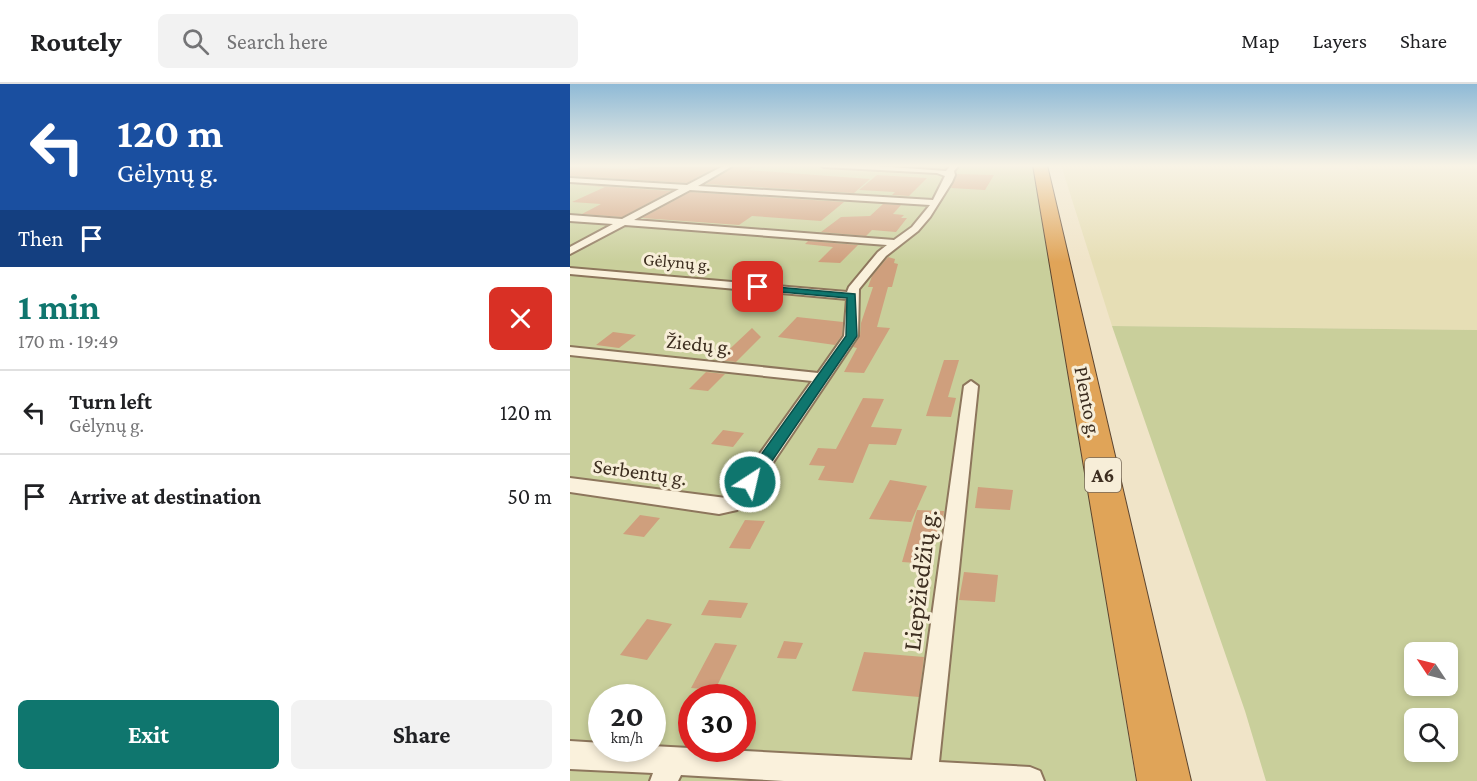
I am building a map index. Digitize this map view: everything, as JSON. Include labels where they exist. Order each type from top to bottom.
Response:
[{"type":"highway","name":"Plento g.","points":[[1047,198],[1164,781]]},
{"type":"street","points":[[570,251],[668,198]]},
{"type":"street","points":[[851,198],[936,203]]},
{"type":"street","points":[[823,378],[851,336],[853,289],[865,273],[895,243],[915,229],[939,198]]},
{"type":"street","points":[[570,218],[895,243]]},
{"type":"street","name":"Gėlynų g.","points":[[570,271],[852,296]]},
{"type":"street","name":"Žiedų g.","points":[[570,351],[823,378]]},
{"type":"street","name":"Serbentų g.","points":[[570,485],[719,506],[730,505],[738,499],[823,378]]},
{"type":"street","name":"Liepžiedžių g.","points":[[923,778],[971,386]]},
{"type":"street","points":[[570,755],[668,771],[1030,781]]},
{"type":"shaded area","points":[[1071,198],[1477,198],[1477,330],[1112,326]]},
{"type":"green space","points":[[570,198],[1039,198],[1136,781],[570,781]]},
{"type":"green space","points":[[1112,326],[1477,330],[1477,781],[1266,781],[1245,711]]},
{"type":"building","points":[[582,198],[659,198],[622,217],[582,214],[601,204],[572,202]]},
{"type":"building","points":[[680,198],[775,198],[844,202],[821,221],[752,216],[739,225],[642,218]]},
{"type":"building","points":[[883,204],[901,205],[893,214],[904,215],[901,218],[907,218],[896,232],[872,230],[866,236],[821,232],[841,217],[870,216]]},
{"type":"building","points":[[808,241],[858,245],[840,263],[818,262],[833,247],[805,244]]},
{"type":"building","points":[[888,257],[895,259],[894,263],[898,264],[892,287],[888,287],[877,327],[890,328],[864,373],[844,372],[857,348],[853,347],[860,336],[861,323],[873,287],[868,287],[872,276]]},
{"type":"building","points":[[797,317],[843,322],[842,335],[835,345],[778,337]]},
{"type":"building","points":[[752,328],[761,337],[736,362],[718,360]]},
{"type":"building","points":[[613,332],[636,335],[619,348],[596,345]]},
{"type":"building","points":[[944,360],[959,360],[948,397],[956,398],[951,417],[926,416]]},
{"type":"building","points":[[706,372],[725,374],[708,391],[689,389]]},
{"type":"building","points":[[863,398],[884,399],[871,427],[902,429],[896,445],[869,444],[853,483],[818,480],[825,466],[809,465],[818,448],[836,449]]},
{"type":"building","points":[[723,430],[744,433],[733,447],[711,444]]},
{"type":"building","points":[[890,480],[927,486],[911,522],[869,519]]},
{"type":"building","points":[[978,487],[1013,490],[1010,510],[975,508]]},
{"type":"building","points":[[917,510],[944,511],[942,527],[939,527],[930,564],[902,562]]},
{"type":"building","points":[[640,515],[660,518],[644,537],[623,534]]},
{"type":"building","points":[[745,520],[765,521],[750,549],[729,548]]},
{"type":"building","points":[[964,572],[998,575],[995,602],[959,600]]},
{"type":"building","points":[[709,600],[748,603],[741,618],[701,615]]},
{"type":"building","points":[[647,619],[672,624],[647,660],[620,655]]},
{"type":"building","points":[[784,641],[803,643],[796,659],[777,658]]},
{"type":"building","points":[[715,643],[737,645],[718,684],[693,684]]},
{"type":"building","points":[[864,652],[924,657],[919,697],[852,691]]},
{"type":"route","points":[[750,482],[851,336],[853,326],[852,296],[758,287]]}]
